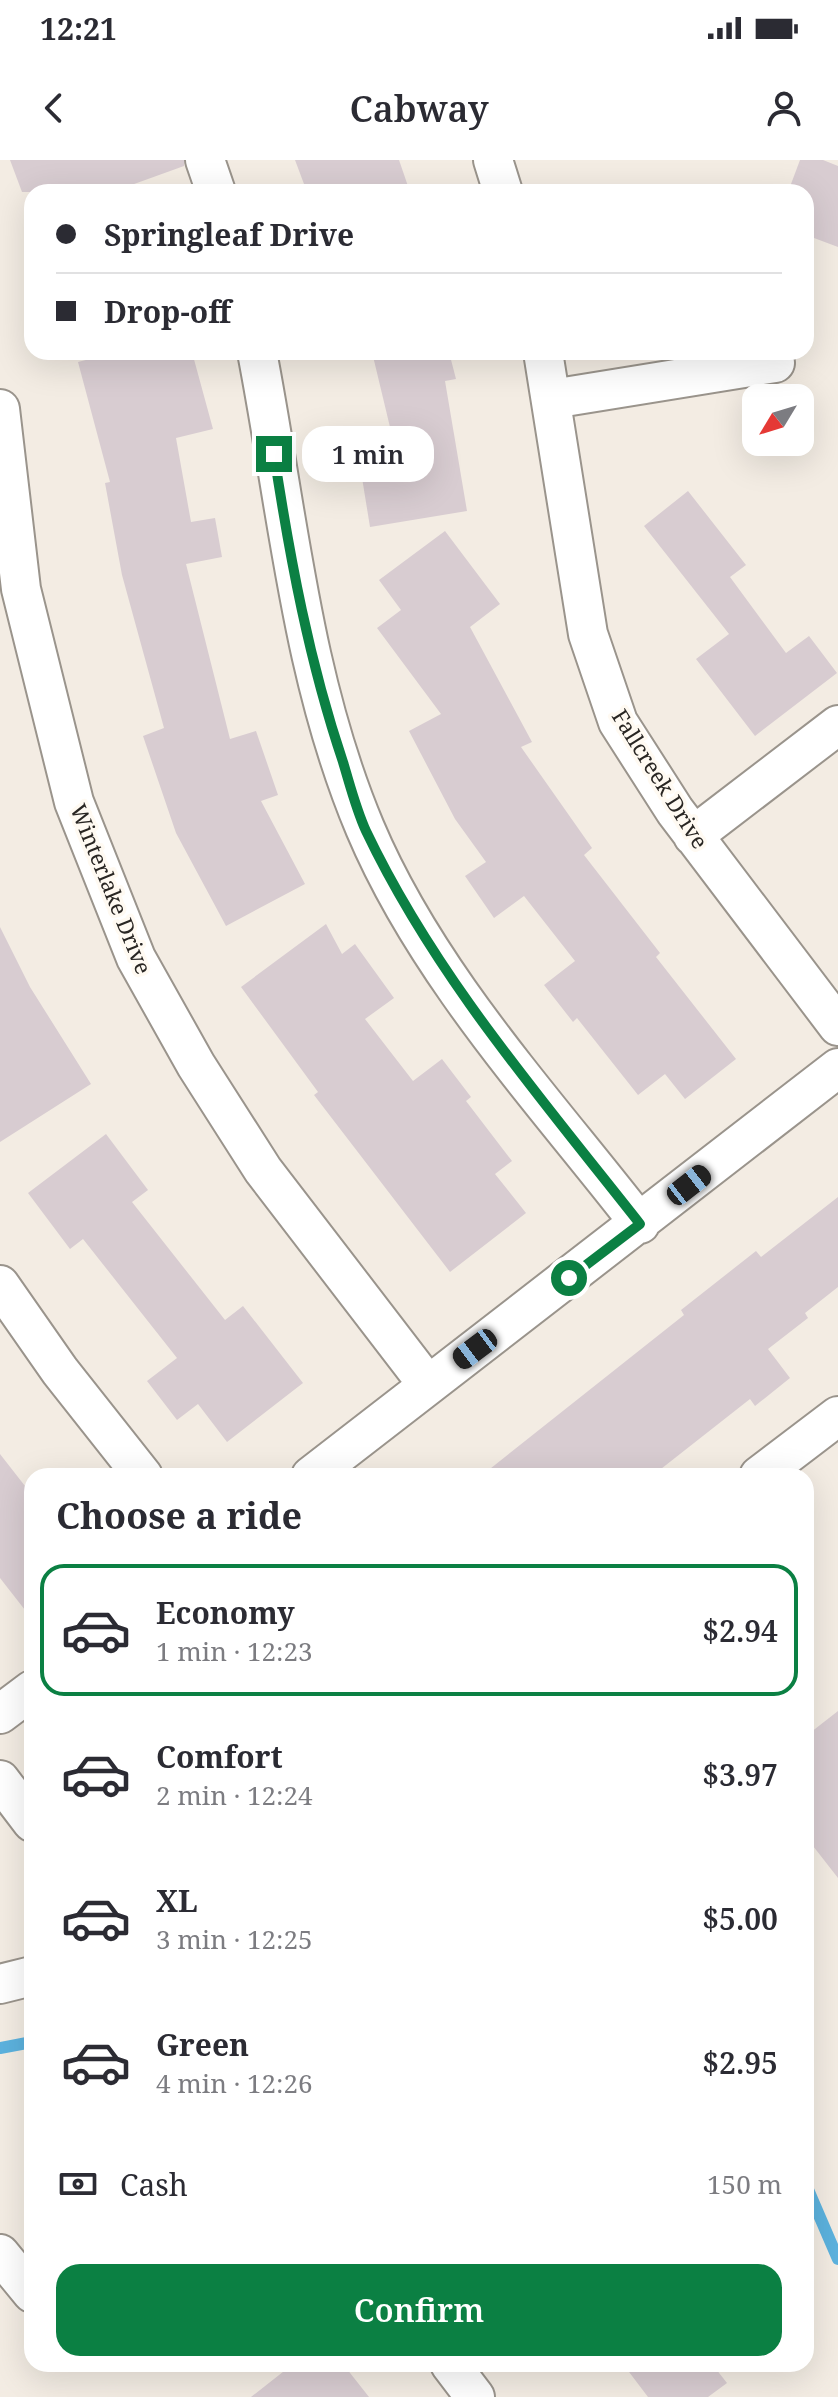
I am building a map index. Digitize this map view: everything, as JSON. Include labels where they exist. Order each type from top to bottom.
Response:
[{"type":"street","points":[[205,160],[213,184]]},
{"type":"street","points":[[493,160],[500,184]]},
{"type":"street","points":[[258,360],[291,568],[321,696],[365,828],[415,925],[465,999],[640,1224]]},
{"type":"street","name":"Fallcreek Drive","points":[[545,360],[588,634],[618,722],[693,836],[838,1026]]},
{"type":"street","points":[[552,399],[775,363]]},
{"type":"street","name":"Winterlake Drive","points":[[0,409],[25,604],[74,802],[136,958],[196,1065],[263,1170],[428,1385]]},
{"type":"street","points":[[693,836],[838,725]]},
{"type":"street","points":[[321,1468],[838,1068]]},
{"type":"street","points":[[0,1285],[60,1371],[137,1468]]},
{"type":"street","points":[[770,1468],[838,1416]]},
{"type":"street","points":[[0,1714],[24,1696]]},
{"type":"street","points":[[0,1780],[24,1812]]},
{"type":"street","points":[[0,1984],[24,1978]]},
{"type":"street","points":[[0,2254],[24,2283]]},
{"type":"street","points":[[456,2372],[475,2397]]},
{"type":"building","points":[[10,160],[184,160],[184,166],[134,184],[24,184],[22,192]]},
{"type":"building","points":[[295,160],[399,160],[407,184],[304,184]]},
{"type":"building","points":[[800,160],[823,160],[838,166],[838,247],[814,238],[814,184],[791,184]]},
{"type":"building","points":[[194,360],[213,429],[176,438],[191,522],[215,518],[222,557],[186,564],[230,739],[256,731],[278,795],[261,801],[305,884],[226,926],[176,833],[143,736],[164,728],[122,575],[105,483],[110,482],[78,362]]},
{"type":"building","points":[[374,360],[451,360],[456,379],[445,381],[467,511],[370,527],[358,453],[395,448]]},
{"type":"building","points":[[688,491],[746,565],[730,577],[786,653],[809,636],[837,673],[755,736],[696,659],[729,634],[644,526]]},
{"type":"building","points":[[445,531],[500,604],[470,627],[532,742],[521,747],[592,848],[584,855],[660,953],[656,957],[736,1059],[685,1099],[665,1074],[638,1095],[577,1018],[573,1022],[544,985],[575,961],[524,896],[494,918],[465,876],[486,862],[455,819],[409,731],[441,714],[377,628],[401,610],[379,580]]},
{"type":"building","points":[[326,924],[342,954],[355,944],[394,998],[365,1019],[413,1081],[442,1059],[471,1097],[466,1101],[512,1161],[495,1174],[526,1213],[450,1272],[314,1095],[318,1092],[241,987]]},
{"type":"building","points":[[0,927],[30,987],[91,1084],[0,1142]]},
{"type":"building","points":[[106,1134],[148,1190],[132,1202],[225,1320],[243,1306],[303,1383],[227,1442],[198,1404],[177,1420],[147,1381],[177,1358],[83,1239],[70,1249],[28,1193]]},
{"type":"building","points":[[838,1197],[838,1287],[805,1313],[808,1318],[768,1349],[790,1378],[755,1406],[750,1399],[662,1468],[491,1468],[684,1315],[681,1310],[756,1251],[761,1257]]},
{"type":"building","points":[[0,1454],[24,1485],[24,1609],[0,1578]]},
{"type":"building","points":[[838,1711],[838,1878],[814,1847],[814,1730]]},
{"type":"building","points":[[283,2372],[349,2372],[369,2397],[251,2397]]},
{"type":"building","points":[[629,2372],[718,2372],[727,2383],[708,2397],[648,2397]]},
{"type":"waterway","points":[[0,2048],[24,2044]]},
{"type":"waterway","points":[[814,2204],[838,2259]]},
{"type":"route","points":[[274,454],[291,568],[321,696],[365,828],[415,925],[465,999],[640,1224],[569,1278]]}]
